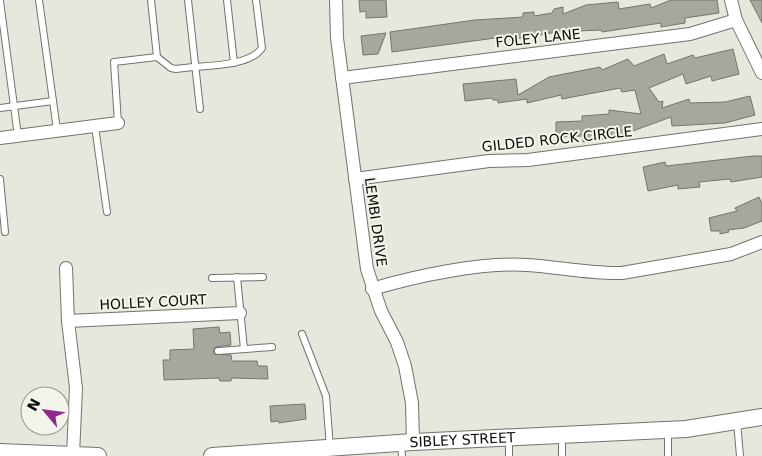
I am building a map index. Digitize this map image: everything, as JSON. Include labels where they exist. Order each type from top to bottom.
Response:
[{"type":"street","name":"LEMBI DRIVE","points":[[336,0],[335,20],[367,269],[372,289],[405,366],[412,403],[405,447]]},
{"type":"street","points":[[731,0],[736,20],[762,73]]},
{"type":"street","name":"FOLEY LANE","points":[[342,78],[690,34],[736,20]]},
{"type":"street","points":[[0,138],[118,123]]},
{"type":"street","name":"GILDED ROCK CIRCLE","points":[[355,179],[489,161],[528,160],[762,129]]},
{"type":"street","points":[[372,289],[422,276],[506,265],[622,273],[731,254],[762,242]]},
{"type":"street","points":[[66,268],[68,322],[76,388],[73,455]]},
{"type":"street","name":"HOLLEY COURT","points":[[68,322],[240,313]]},
{"type":"street","name":"SIBLEY STREET","points":[[212,456],[405,447],[509,437],[668,430],[762,417]]},
{"type":"street","points":[[0,452],[98,456]]},
{"type":"lane","points":[[39,0],[57,130]]},
{"type":"lane","points":[[151,0],[158,57],[170,68],[246,61],[262,48],[256,0]]},
{"type":"lane","points":[[188,0],[200,109]]},
{"type":"lane","points":[[227,0],[234,63]]},
{"type":"lane","points":[[0,1],[18,136]]},
{"type":"lane","points":[[118,123],[114,62],[158,57]]},
{"type":"lane","points":[[0,108],[53,101]]},
{"type":"lane","points":[[95,126],[107,212]]},
{"type":"lane","points":[[0,179],[5,232]]},
{"type":"lane","points":[[212,278],[263,276]]},
{"type":"lane","points":[[237,277],[244,350]]},
{"type":"lane","points":[[302,334],[326,396],[330,449]]},
{"type":"lane","points":[[218,351],[272,347]]},
{"type":"lane","points":[[737,421],[740,456]]},
{"type":"lane","points":[[668,430],[668,456]]},
{"type":"lane","points":[[562,435],[562,456]]},
{"type":"lane","points":[[509,437],[509,456]]},
{"type":"building","points":[[359,0],[386,0],[387,17],[366,18],[366,11],[360,12]]},
{"type":"building","points":[[671,0],[717,0],[719,13],[685,18],[685,23],[661,27],[661,23],[602,32],[601,30],[557,32],[510,40],[510,36],[392,52],[390,32],[475,20],[523,17],[523,13],[534,12],[534,16],[552,13],[554,9],[563,7],[563,14],[586,5],[618,2],[619,9],[650,4],[651,8]]},
{"type":"building","points":[[750,0],[762,0],[762,23]]},
{"type":"building","points":[[386,33],[378,54],[363,55],[361,36]]},
{"type":"building","points":[[733,49],[739,74],[712,81],[711,76],[686,84],[683,74],[649,88],[659,102],[663,101],[662,108],[689,99],[690,103],[725,102],[750,96],[755,115],[725,123],[672,126],[671,117],[630,132],[630,135],[583,142],[583,136],[556,137],[556,122],[582,121],[582,116],[609,114],[609,110],[641,114],[635,90],[622,92],[620,88],[562,99],[561,95],[527,103],[527,99],[498,103],[498,100],[493,100],[492,98],[465,101],[463,84],[516,79],[518,95],[549,77],[600,67],[602,70],[628,59],[634,66],[664,54],[667,64],[693,55],[695,58]]},
{"type":"building","points":[[762,156],[762,177],[731,182],[730,179],[699,182],[700,187],[678,189],[678,185],[648,191],[643,167],[665,162],[666,166]]},
{"type":"building","points":[[759,197],[762,204],[762,221],[720,234],[720,231],[711,231],[709,218],[737,211],[735,208]]},
{"type":"building","points":[[219,327],[220,333],[230,332],[231,345],[216,347],[213,349],[214,354],[231,355],[232,361],[257,361],[258,366],[267,366],[268,379],[231,378],[231,381],[220,381],[219,378],[164,380],[163,360],[170,360],[170,350],[194,349],[193,329]]},
{"type":"building","points":[[305,404],[306,419],[279,423],[278,421],[271,422],[270,406]]}]
